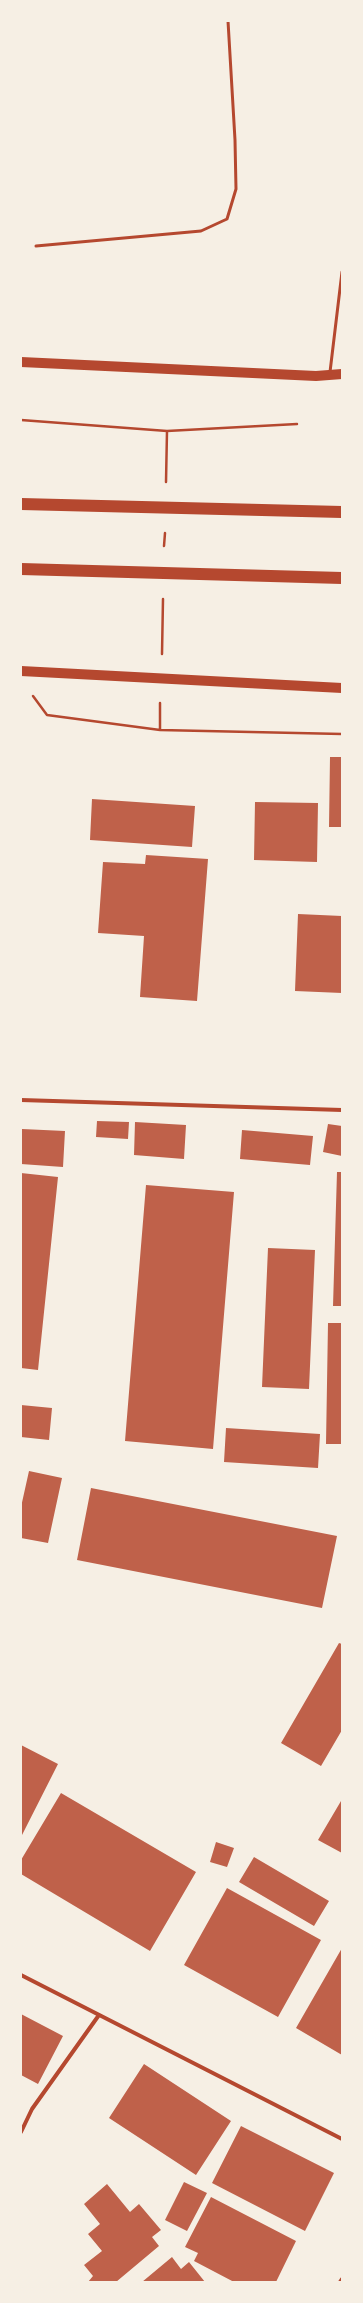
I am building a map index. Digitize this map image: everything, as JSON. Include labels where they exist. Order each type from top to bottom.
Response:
[{"type":"highway","points":[[21,504],[342,512]]},
{"type":"highway","points":[[21,569],[342,578]]},
{"type":"main road","points":[[21,362],[316,376],[342,374]]},
{"type":"main road","points":[[21,671],[342,688]]},
{"type":"street","points":[[21,1100],[342,1110]]},
{"type":"street","points":[[21,1975],[342,2139]]},
{"type":"street","points":[[21,2132],[32,2109],[99,2015]]},
{"type":"lane","points":[[36,246],[201,231],[227,219],[236,189],[235,140],[228,21]]},
{"type":"lane","points":[[330,374],[342,272]]},
{"type":"path","points":[[21,420],[167,431],[297,424]]},
{"type":"path","points":[[47,715],[160,730],[342,734]]},
{"type":"building","points":[[330,757],[342,757],[342,827],[329,827]]},
{"type":"building","points":[[92,799],[195,806],[192,847],[90,840]]},
{"type":"building","points":[[255,802],[318,803],[317,862],[254,860]]},
{"type":"building","points":[[146,855],[208,859],[197,1001],[140,997],[144,936],[98,933],[103,862],[145,864]]},
{"type":"building","points":[[298,914],[342,916],[342,993],[295,991]]},
{"type":"building","points":[[97,1121],[129,1122],[128,1139],[96,1137]]},
{"type":"building","points":[[135,1122],[186,1125],[184,1159],[134,1155]]},
{"type":"building","points":[[328,1124],[342,1126],[342,1156],[323,1152]]},
{"type":"building","points":[[22,1129],[65,1131],[63,1167],[21,1164]]},
{"type":"building","points":[[242,1130],[313,1136],[310,1165],[240,1159]]},
{"type":"building","points":[[337,1172],[342,1172],[342,1306],[333,1306]]},
{"type":"building","points":[[21,1173],[58,1177],[38,1370],[21,1368]]},
{"type":"building","points":[[146,1185],[234,1192],[213,1449],[125,1441]]},
{"type":"building","points":[[268,1248],[315,1250],[309,1389],[262,1387]]},
{"type":"building","points":[[328,1323],[342,1323],[342,1444],[326,1444]]},
{"type":"building","points":[[21,1405],[52,1408],[49,1440],[21,1437]]},
{"type":"building","points":[[226,1428],[320,1434],[318,1468],[224,1462]]},
{"type":"building","points":[[29,1471],[62,1478],[48,1543],[21,1538],[21,1507]]},
{"type":"building","points":[[91,1488],[337,1536],[322,1608],[77,1560]]},
{"type":"building","points":[[339,1643],[342,1644],[342,1730],[321,1766],[281,1743]]},
{"type":"building","points":[[21,1745],[58,1764],[21,1837]]},
{"type":"building","points":[[61,1793],[196,1872],[150,1951],[21,1874],[21,1860]]},
{"type":"building","points":[[341,1801],[342,1802],[342,1853],[318,1840]]},
{"type":"building","points":[[216,1842],[234,1848],[227,1867],[210,1862]]},
{"type":"building","points":[[254,1857],[329,1901],[314,1926],[239,1882]]},
{"type":"building","points":[[227,1888],[321,1940],[278,2017],[184,1965]]},
{"type":"building","points":[[342,1948],[342,2055],[296,2028]]},
{"type":"building","points":[[21,2014],[63,2036],[38,2084],[21,2075]]},
{"type":"building","points":[[144,2064],[231,2121],[196,2175],[109,2118]]},
{"type":"building","points":[[241,2126],[334,2173],[305,2231],[212,2183]]},
{"type":"building","points":[[184,2182],[207,2193],[187,2231],[165,2220]]},
{"type":"building","points":[[107,2184],[130,2212],[139,2204],[161,2230],[152,2237],[159,2246],[116,2282],[88,2282],[93,2276],[84,2265],[102,2251],[88,2234],[100,2224],[84,2204]]},
{"type":"building","points":[[211,2197],[296,2241],[276,2282],[234,2282],[194,2261],[198,2253],[185,2247]]},
{"type":"building","points":[[172,2257],[181,2269],[189,2262],[205,2282],[142,2282]]}]
